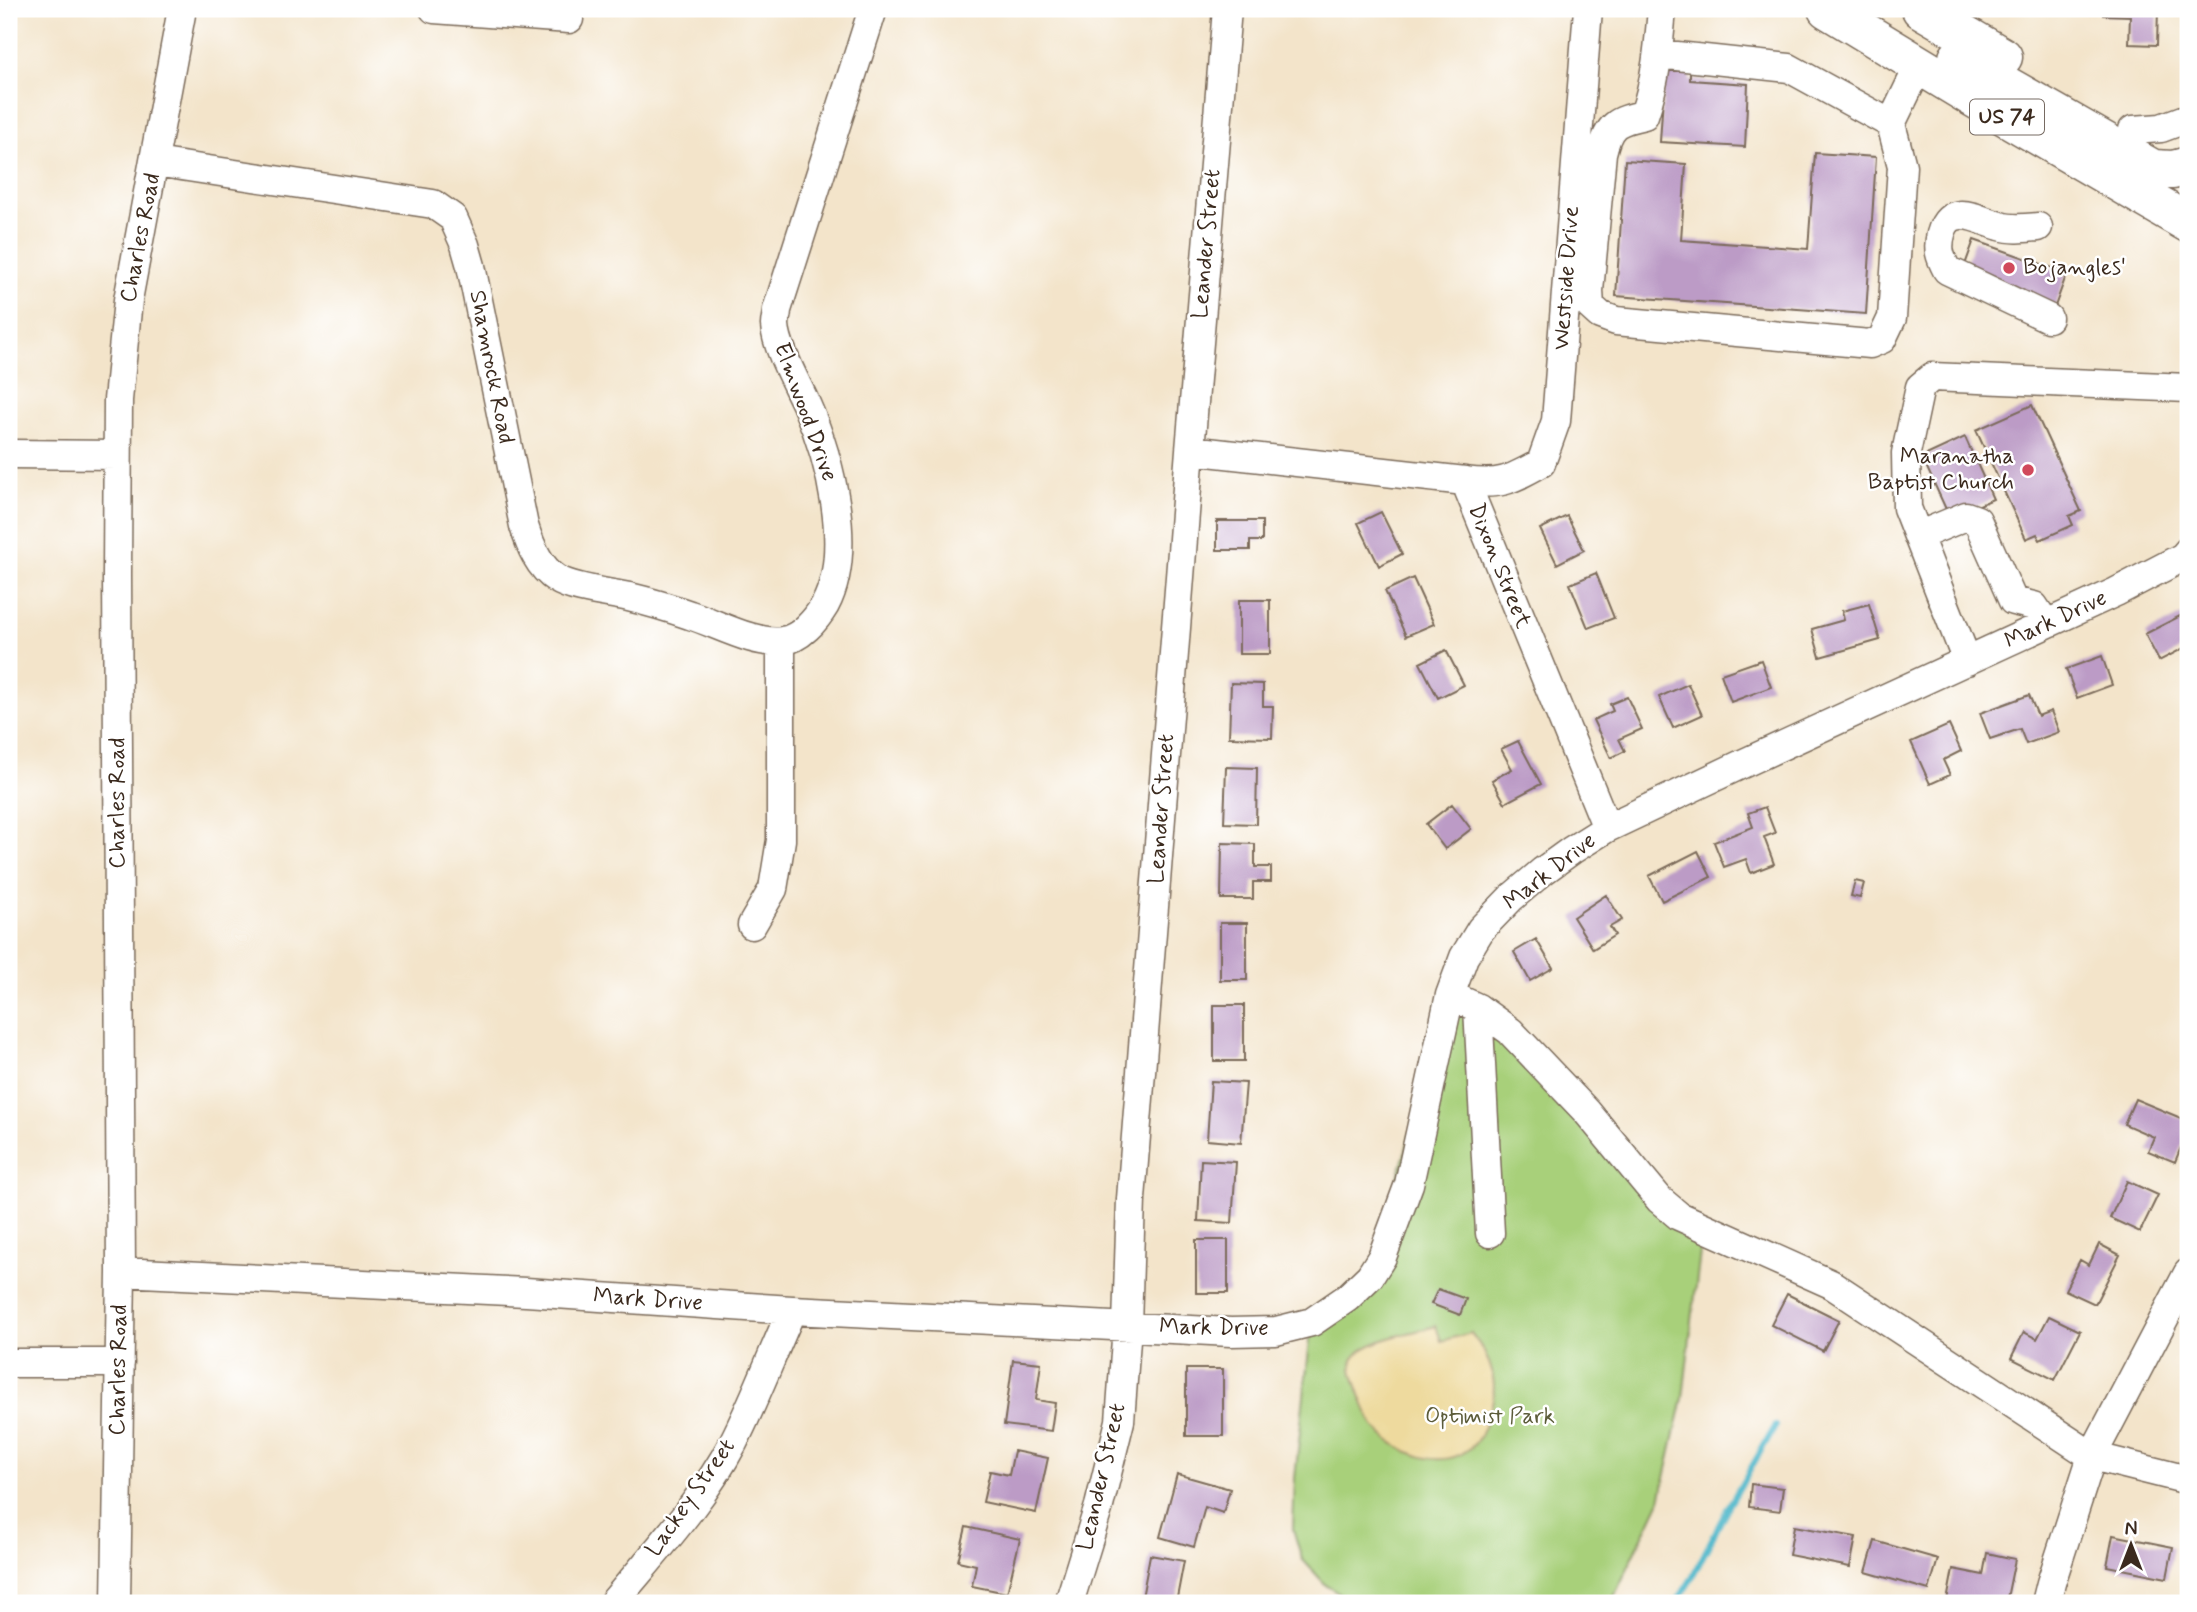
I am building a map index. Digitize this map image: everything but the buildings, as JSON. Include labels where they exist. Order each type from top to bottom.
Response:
[{"type":"highway","name":"US 74","points":[[1921,9],[2188,163]]},
{"type":"highway","name":"US 74","points":[[1834,13],[2188,223]]},
{"type":"highway","points":[[1834,13],[1886,17],[2144,165],[2162,171],[2173,170],[2188,163]]},
{"type":"street","name":"Charles Road","points":[[116,1603],[121,1272],[118,400],[128,300],[182,9]]},
{"type":"street","points":[[434,9],[569,19]]},
{"type":"street","name":"Elmwood Drive","points":[[781,642],[798,636],[818,617],[832,592],[838,524],[830,469],[811,415],[778,341],[776,317],[873,9]]},
{"type":"street","name":"Leander Street","points":[[1069,1603],[1099,1506],[1120,1422],[1127,1326],[1131,1199],[1189,450],[1227,9]]},
{"type":"street","name":"Westside Drive","points":[[1465,481],[1487,484],[1510,481],[1541,463],[1556,421],[1577,306],[1588,9]]},
{"type":"street","points":[[1662,9],[1658,54],[1644,115],[1614,124],[1606,134],[1589,291],[1577,306],[1616,321],[1870,344],[1882,339],[1892,318],[1902,166],[1891,124],[1920,64]]},
{"type":"street","points":[[1658,54],[1789,68],[1891,124]]},
{"type":"street","points":[[2133,130],[2161,128],[2188,118]]},
{"type":"street","name":"Shamrock Road","points":[[155,162],[433,204],[453,218],[465,244],[471,266],[524,526],[531,547],[547,570],[558,580],[573,585],[658,605],[752,638],[781,642]]},
{"type":"street","points":[[2038,227],[2002,227],[1967,216],[1953,217],[1947,219],[1944,225],[1938,250],[1947,270],[2048,318]]},
{"type":"street","points":[[1967,661],[1907,508],[1906,453],[1920,387],[1932,377],[2188,388]]},
{"type":"street","name":"Dixon Street","points":[[1189,450],[1465,481],[1607,828]]},
{"type":"street","points":[[9,454],[117,455]]},
{"type":"street","points":[[1918,536],[1966,516],[1977,520],[2013,601],[2034,606],[2046,624]]},
{"type":"street","name":"Mark Drive","points":[[121,1272],[1231,1332],[1276,1331],[1312,1322],[1347,1298],[1370,1276],[1382,1257],[1409,1184],[1450,995],[1464,957],[1481,929],[1511,898],[1543,871],[1607,828],[2149,575],[2183,557],[2188,551]]},
{"type":"street","points":[[752,925],[773,889],[781,840],[781,642]]},
{"type":"street","points":[[1450,995],[1478,1008],[1510,1031],[1587,1112],[1660,1200],[1679,1216],[1831,1284],[2092,1457],[2188,1480]]},
{"type":"street","points":[[1478,1008],[1490,1233]]},
{"type":"street","points":[[2046,1603],[2092,1457],[2188,1273]]},
{"type":"street","name":"Lackey Street","points":[[613,1603],[713,1476],[749,1410],[792,1310]]},
{"type":"street","points":[[9,1363],[120,1363]]},
{"type":"green space","name":"Optimist Park","points":[[1450,995],[1703,1226],[1683,1398],[1660,1500],[1611,1603],[1355,1603],[1327,1586],[1302,1559],[1293,1529],[1295,1478],[1312,1322],[1370,1276]]},
{"type":"sand","points":[[1436,1326],[1441,1341],[1471,1333],[1489,1363],[1494,1383],[1492,1405],[1478,1439],[1458,1456],[1445,1459],[1433,1459],[1408,1452],[1377,1430],[1354,1379],[1352,1366],[1356,1356],[1371,1345]]},
{"type":"waterway","points":[[1676,1603],[1776,1425]]},
{"type":"place","name":"Bojangles'","points":[[2009,268]]},
{"type":"place","name":"Maranatha Baptist Church","points":[[2028,470]]}]
